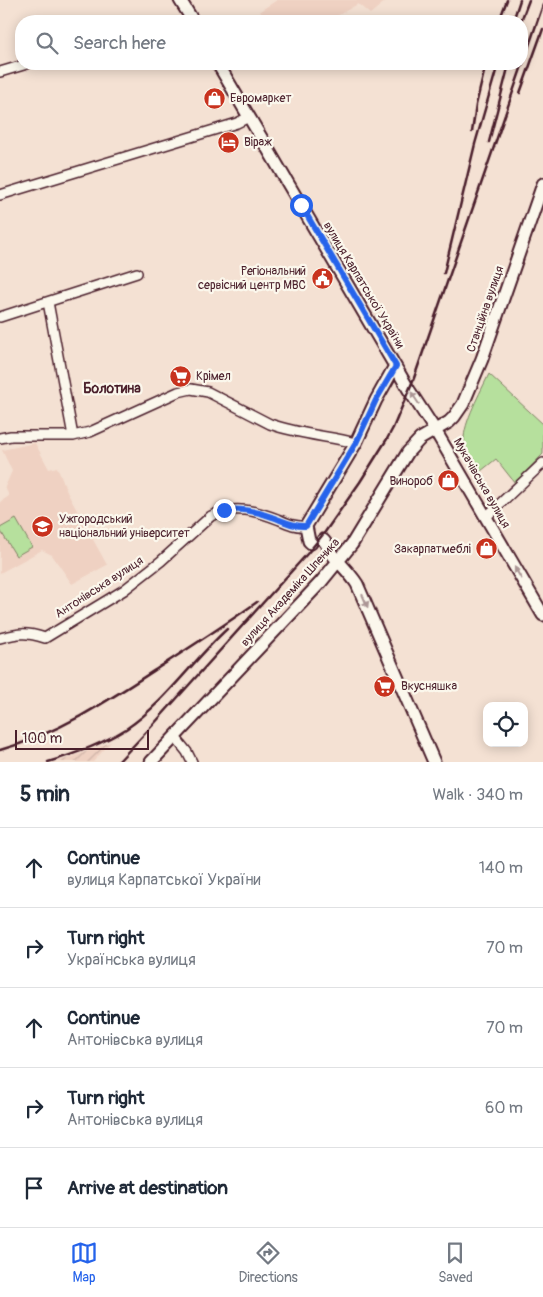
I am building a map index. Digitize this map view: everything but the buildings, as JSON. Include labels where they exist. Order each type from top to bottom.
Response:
[{"type":"main road","points":[[180,0],[189,15]]},
{"type":"main road","name":"вулиця Карпатської України","points":[[222,70],[396,366]]},
{"type":"main road","name":"Станційна вулиця","points":[[435,430],[454,417],[468,393],[482,359],[543,184]]},
{"type":"main road","points":[[396,366],[376,400],[314,538],[325,542],[357,584],[434,762]]},
{"type":"main road","name":"Мукачівська вулиця","points":[[396,366],[543,615]]},
{"type":"main road","name":"вулиця Академіка Шпеника","points":[[151,762],[321,582],[352,544],[408,452],[420,439],[435,430]]},
{"type":"street","points":[[0,72],[15,68]]},
{"type":"street","points":[[0,195],[237,123],[249,117]]},
{"type":"street","points":[[0,317],[138,273]]},
{"type":"street","points":[[48,302],[73,436]]},
{"type":"street","points":[[0,438],[11,436],[73,436],[90,432],[178,392],[191,390],[208,392],[281,428],[356,443]]},
{"type":"street","points":[[486,517],[543,463]]},
{"type":"street","name":"Антонівська вулиця","points":[[0,638],[18,633],[32,634],[45,638],[124,590],[161,561],[211,516],[219,512],[233,509],[267,515],[299,527],[314,538]]},
{"type":"street","points":[[175,737],[192,762]]},
{"type":"shaded area","points":[[277,0],[387,0],[370,14],[358,4],[339,15],[262,15],[260,11]]},
{"type":"shaded area","name":"Ужгородський національний університет","points":[[35,443],[49,469],[57,467],[68,494],[107,565],[72,584],[52,555],[42,550],[0,573],[0,502],[9,496],[5,487],[12,471],[2,450]]},
{"type":"shaded area","points":[[111,742],[93,762],[55,762],[69,758]]},
{"type":"green space","points":[[489,374],[543,424],[543,454],[515,483],[496,459],[476,475],[467,454],[464,441],[466,425]]},
{"type":"green space","points":[[16,519],[32,547],[16,556],[0,528]]},
{"type":"railway","points":[[501,15],[507,0]]},
{"type":"railway","points":[[515,15],[520,0]]},
{"type":"railway","points":[[523,15],[529,0]]},
{"type":"railway","points":[[528,48],[543,5]]},
{"type":"railway","points":[[520,93],[543,29]]},
{"type":"railway","points":[[472,132],[485,70]]},
{"type":"railway","points":[[444,273],[475,144],[496,70]]},
{"type":"railway","points":[[489,142],[507,70]]},
{"type":"railway","points":[[118,762],[307,554],[360,482],[387,439],[414,378],[521,70]]},
{"type":"railway","points":[[0,750],[42,735],[102,704],[257,602]]},
{"type":"railway","points":[[48,762],[88,748],[126,729],[154,706],[227,629]]},
{"type":"place","name":"Евромаркет","points":[[214,98]]},
{"type":"place","name":"Віраж","points":[[228,142]]},
{"type":"place","name":"Регіональний сервісний центр МВС","points":[[322,278]]},
{"type":"place","name":"Крімел","points":[[180,376]]},
{"type":"place","name":"Винороб","points":[[449,481]]},
{"type":"place","name":"Ужгородський національний університет","points":[[43,526]]},
{"type":"place","name":"Закарпатмеблі","points":[[487,549]]},
{"type":"place","name":"Вкусняшка","points":[[385,686]]},
{"type":"district","name":"Болотина","points":[[112,388]]},
{"type":"route","points":[[224,510],[242,509],[272,517],[291,525],[306,526],[356,443],[376,400],[396,366],[301,205]]}]
